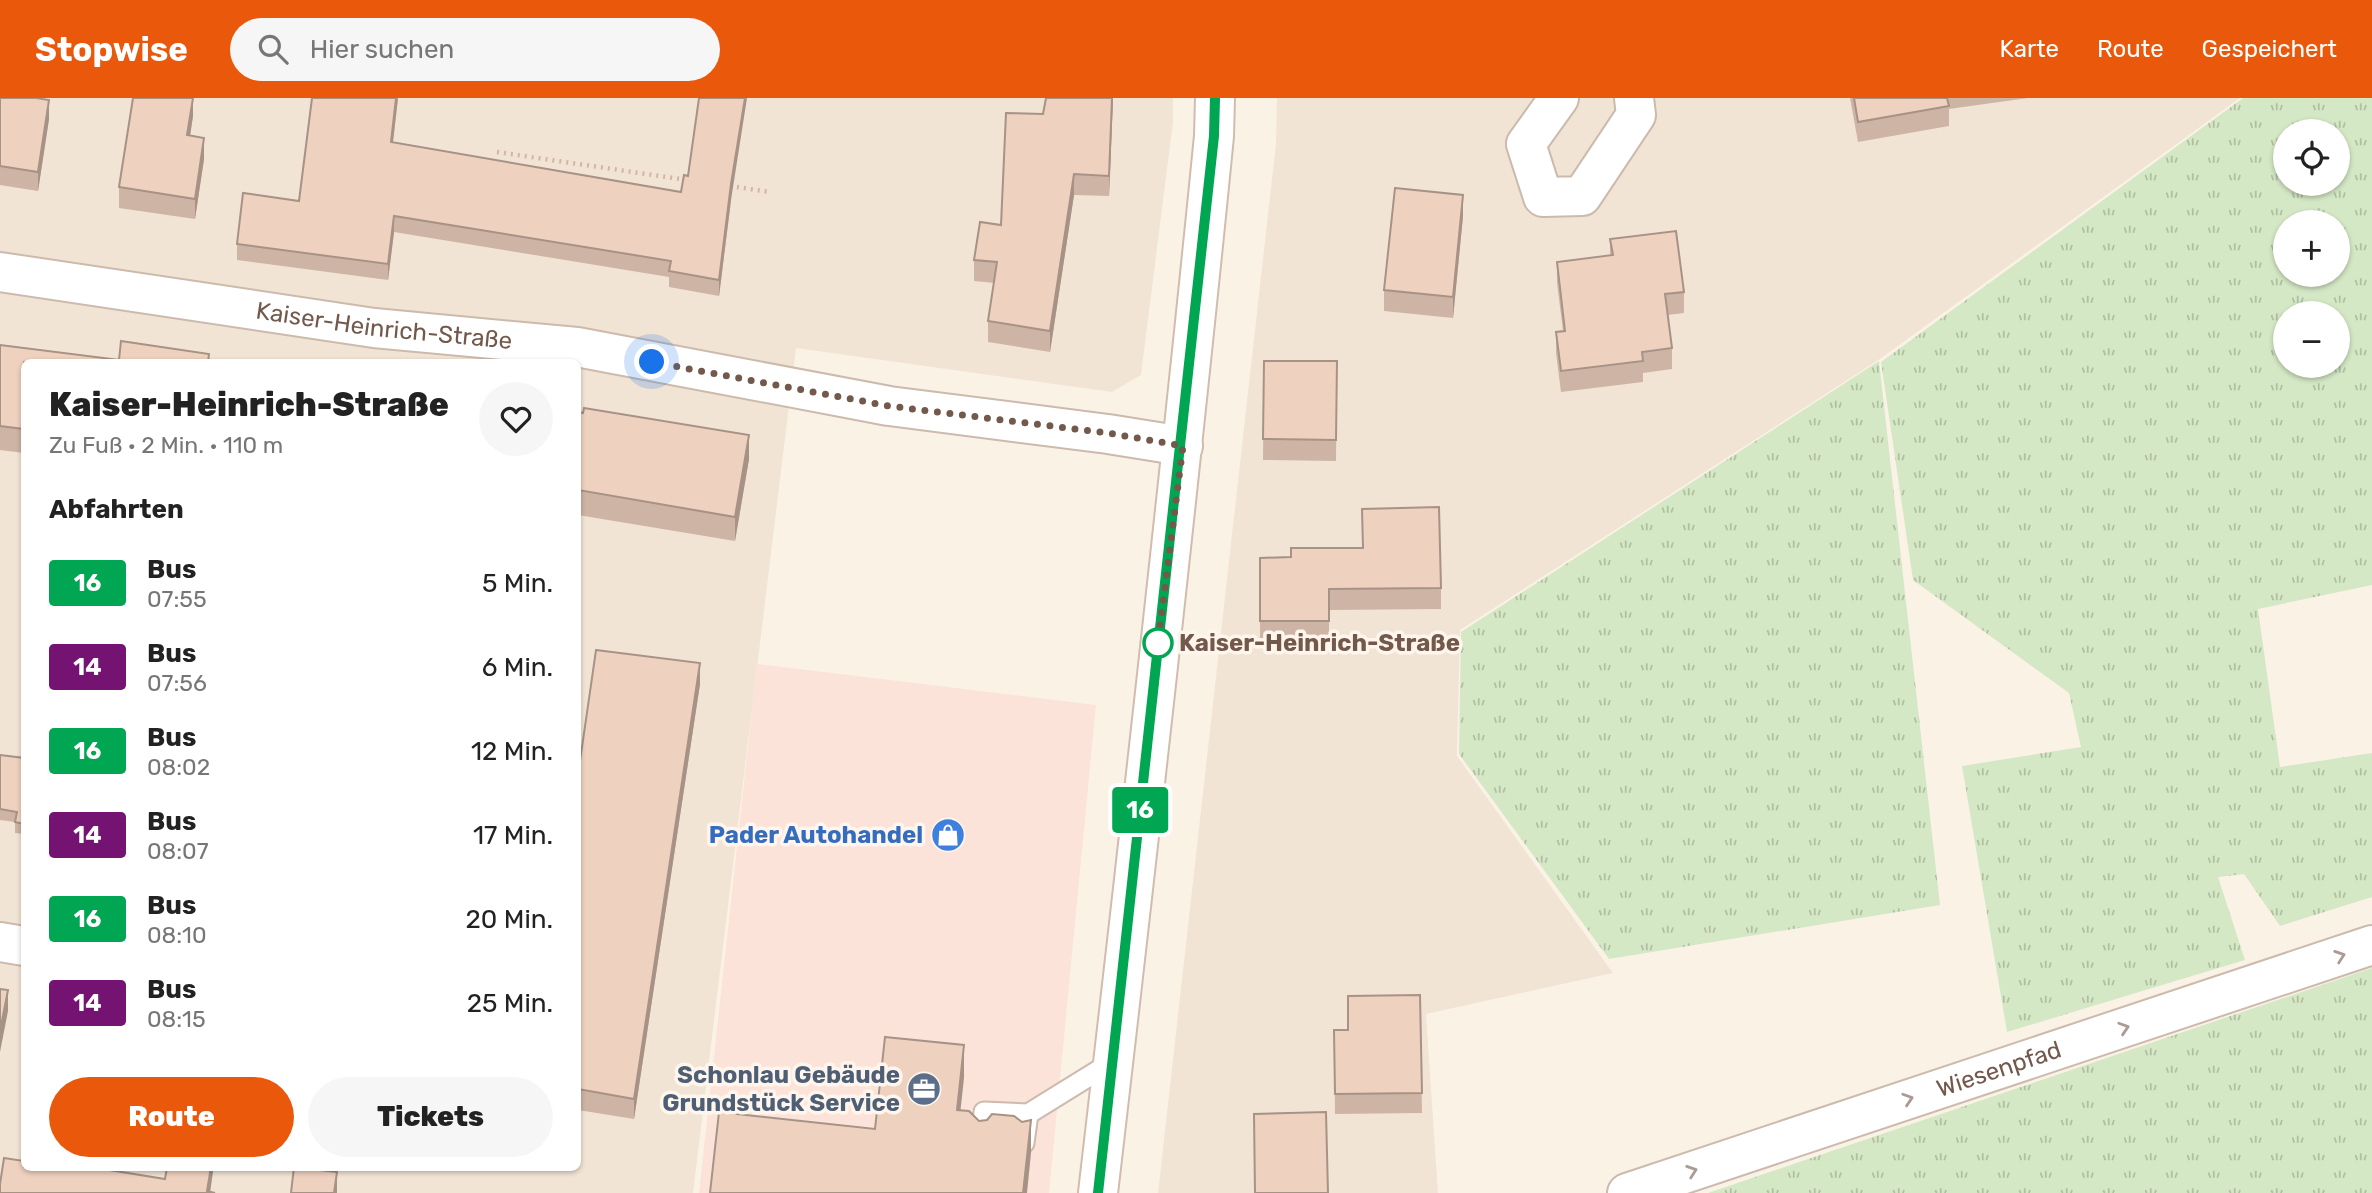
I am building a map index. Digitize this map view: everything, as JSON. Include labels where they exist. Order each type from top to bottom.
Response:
[{"type":"street","points":[[1098,1193],[1183,446],[1214,136],[1215,98]]},
{"type":"street","points":[[1559,98],[1526,144],[1544,197],[1582,196],[1636,115],[1634,98]]},
{"type":"street","name":"Kaiser-Heinrich-Straße","points":[[0,272],[374,328],[414,329],[576,347],[889,406],[1108,433],[1183,446]]},
{"type":"street","points":[[0,942],[21,946]]},
{"type":"street","name":"Wiesenpfad","points":[[1627,1193],[2372,945]]},
{"type":"lane","points":[[981,1142],[984,1112],[1028,1114],[1112,1062]]},
{"type":"lane","points":[[1024,1143],[1028,1114]]},
{"type":"path","points":[[497,152],[688,180]]},
{"type":"path","points":[[729,186],[770,192]]},
{"type":"shaded area","points":[[0,98],[1173,98],[1173,122],[1141,375],[1112,392],[796,348],[693,1193],[0,1193]]},
{"type":"shaded area","points":[[1277,98],[2240,98],[1880,359],[1460,630],[1457,756],[1613,973],[1426,1014],[1438,1193],[1158,1193],[1276,143]]},
{"type":"shaded area","points":[[757,664],[1096,705],[1049,1193],[699,1193]]},
{"type":"green space","points":[[2243,98],[2372,98],[2372,585],[2258,609],[2280,767],[2372,753],[2372,897],[2280,926],[2244,874],[2218,877],[2245,960],[2007,1032],[1962,766],[2081,747],[2069,693],[1913,580],[1881,362]]},
{"type":"green space","points":[[1879,361],[1940,905],[1609,959],[1459,754],[1461,632]]},
{"type":"green space","points":[[2372,968],[2372,1193],[1708,1193]]},
{"type":"building","points":[[0,98],[49,100],[38,172],[0,166]]},
{"type":"building","points":[[133,98],[193,98],[187,135],[204,138],[195,199],[119,187]]},
{"type":"building","points":[[312,98],[396,98],[391,142],[681,192],[684,175],[688,176],[699,98],[745,98],[719,280],[669,271],[671,261],[394,216],[388,264],[237,244],[243,193],[299,201]]},
{"type":"building","points":[[1046,98],[1112,98],[1109,176],[1074,174],[1050,331],[988,321],[997,262],[974,260],[980,222],[1001,225],[1006,113],[1043,114]]},
{"type":"building","points":[[1854,98],[1947,98],[1949,106],[1858,122]]},
{"type":"building","points":[[1395,188],[1463,195],[1453,297],[1384,290]]},
{"type":"building","points":[[1676,231],[1684,292],[1665,294],[1672,348],[1642,352],[1643,361],[1561,371],[1556,332],[1565,331],[1557,262],[1613,255],[1610,239]]},
{"type":"building","points":[[121,341],[209,354],[208,359],[119,359]]},
{"type":"building","points":[[0,345],[111,359],[21,359],[21,429],[0,426]]},
{"type":"building","points":[[1264,361],[1337,361],[1336,440],[1263,439]]},
{"type":"building","points":[[584,408],[749,435],[735,517],[581,491]]},
{"type":"building","points":[[1439,507],[1441,588],[1329,589],[1329,621],[1260,621],[1260,558],[1291,557],[1291,548],[1363,548],[1362,509]]},
{"type":"building","points":[[596,650],[700,663],[634,1099],[581,1090],[581,754]]},
{"type":"building","points":[[0,755],[21,758],[21,823],[15,822],[17,812],[0,809]]},
{"type":"building","points":[[0,989],[8,990],[0,1031]]},
{"type":"building","points":[[1420,995],[1422,1093],[1335,1094],[1334,1030],[1348,1030],[1348,996]]},
{"type":"building","points":[[885,1037],[964,1045],[957,1110],[969,1111],[979,1121],[987,1120],[992,1114],[1014,1116],[1022,1122],[1031,1120],[1023,1193],[710,1193],[719,1112],[875,1129]]},
{"type":"building","points":[[1326,1112],[1328,1193],[1255,1193],[1254,1114]]},
{"type":"building","points":[[4,1158],[21,1161],[21,1171],[116,1171],[165,1179],[166,1171],[210,1171],[207,1191],[215,1193],[0,1193]]},
{"type":"building","points":[[294,1171],[337,1172],[334,1193],[291,1193]]},
{"type":"bus line","name":"16","points":[[1098,1193],[1157,650],[1183,446],[1214,136],[1215,98]]},
{"type":"place","name":"Kaiser-Heinrich-Straße","points":[[1158,643]]},
{"type":"place","name":"Pader Autohandel","points":[[948,835]]},
{"type":"place","name":"Schonlau Gebäude Grundstück Service","points":[[924,1089]]},
{"type":"route","points":[[652,362],[889,406],[1108,433],[1183,446],[1157,650],[1158,643]]}]
